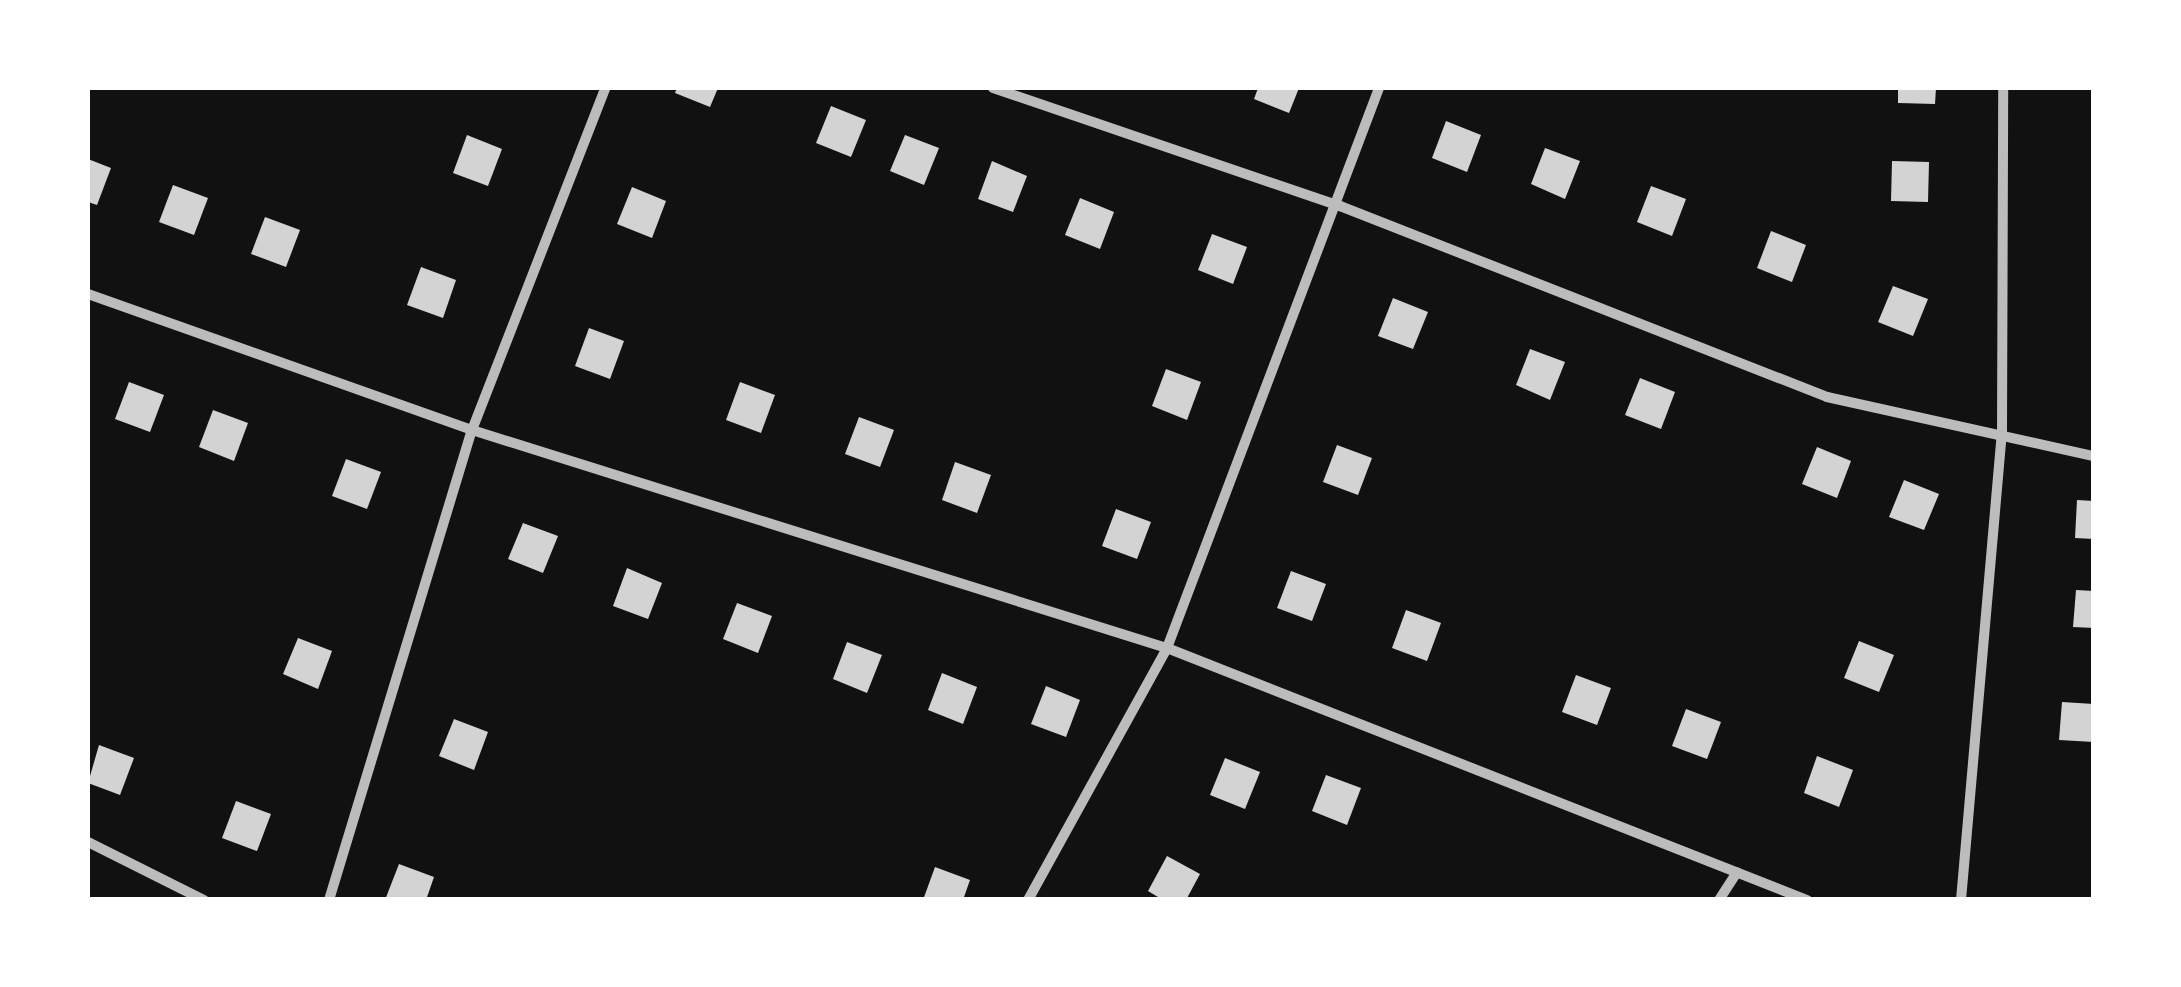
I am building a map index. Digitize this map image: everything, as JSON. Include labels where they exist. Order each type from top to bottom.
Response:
[{"type":"street","points":[[330,900],[472,430],[604,88]]},
{"type":"street","points":[[993,88],[1340,206],[1827,397],[2094,456]]},
{"type":"street","points":[[1028,900],[1167,648],[1340,206],[1380,88]]},
{"type":"street","points":[[1960,900],[2002,434],[2004,88]]},
{"type":"street","points":[[88,294],[472,430],[1167,648],[1808,900]]},
{"type":"street","points":[[88,842],[204,900]]},
{"type":"street","points":[[1719,900],[1737,872]]},
{"type":"building","points":[[677,88],[718,88],[710,107],[675,93]]},
{"type":"building","points":[[1258,88],[1299,88],[1289,113],[1254,99]]},
{"type":"building","points":[[1898,88],[1936,88],[1935,104],[1898,103]]},
{"type":"building","points":[[831,106],[866,120],[851,157],[816,143]]},
{"type":"building","points":[[1446,121],[1481,135],[1467,172],[1432,158]]},
{"type":"building","points":[[467,135],[502,149],[488,186],[453,173]]},
{"type":"building","points":[[905,135],[939,148],[924,185],[890,171]]},
{"type":"building","points":[[1545,148],[1580,161],[1565,199],[1531,184]]},
{"type":"building","points":[[88,159],[111,168],[97,205],[88,202]]},
{"type":"building","points":[[992,161],[1027,176],[1013,212],[978,199]]},
{"type":"building","points":[[1892,161],[1929,162],[1928,202],[1891,201]]},
{"type":"building","points":[[173,185],[208,198],[194,235],[159,222]]},
{"type":"building","points":[[1651,186],[1686,199],[1672,236],[1637,222]]},
{"type":"building","points":[[632,187],[666,201],[652,238],[617,224]]},
{"type":"building","points":[[1080,198],[1114,212],[1100,249],[1065,235]]},
{"type":"building","points":[[265,217],[300,230],[286,267],[251,254]]},
{"type":"building","points":[[1771,231],[1806,245],[1792,282],[1757,268]]},
{"type":"building","points":[[1212,234],[1247,247],[1233,284],[1198,270]]},
{"type":"building","points":[[421,267],[456,280],[443,318],[407,305]]},
{"type":"building","points":[[1893,286],[1928,299],[1913,336],[1878,322]]},
{"type":"building","points":[[1393,298],[1428,312],[1413,349],[1378,336]]},
{"type":"building","points":[[589,328],[624,341],[610,379],[575,366]]},
{"type":"building","points":[[1530,349],[1565,362],[1550,400],[1516,385]]},
{"type":"building","points":[[1166,369],[1201,382],[1187,420],[1152,406]]},
{"type":"building","points":[[1640,378],[1675,392],[1661,429],[1625,415]]},
{"type":"building","points":[[129,382],[164,395],[150,432],[115,419]]},
{"type":"building","points":[[740,382],[775,395],[761,433],[726,420]]},
{"type":"building","points":[[213,410],[248,423],[234,461],[199,447]]},
{"type":"building","points":[[859,417],[894,430],[880,467],[845,454]]},
{"type":"building","points":[[1337,445],[1372,458],[1358,495],[1323,482]]},
{"type":"building","points":[[1817,447],[1851,461],[1837,498],[1802,484]]},
{"type":"building","points":[[346,459],[381,472],[367,509],[332,496]]},
{"type":"building","points":[[955,462],[991,475],[977,513],[942,500]]},
{"type":"building","points":[[1904,480],[1939,494],[1924,530],[1889,517]]},
{"type":"building","points":[[2077,500],[2094,501],[2094,539],[2075,538]]},
{"type":"building","points":[[1116,509],[1151,522],[1137,559],[1102,546]]},
{"type":"building","points":[[523,523],[558,536],[543,573],[508,559]]},
{"type":"building","points":[[627,568],[662,583],[648,619],[613,606]]},
{"type":"building","points":[[1291,571],[1326,584],[1312,621],[1277,608]]},
{"type":"building","points":[[2076,590],[2094,591],[2094,628],[2073,627]]},
{"type":"building","points":[[737,603],[772,616],[758,653],[723,639]]},
{"type":"building","points":[[1406,610],[1441,623],[1427,661],[1392,648]]},
{"type":"building","points":[[298,638],[332,651],[318,689],[283,674]]},
{"type":"building","points":[[1859,641],[1894,655],[1879,692],[1844,678]]},
{"type":"building","points":[[847,642],[882,655],[867,693],[833,679]]},
{"type":"building","points":[[942,673],[977,687],[963,724],[928,710]]},
{"type":"building","points":[[1576,675],[1611,688],[1597,725],[1562,712]]},
{"type":"building","points":[[1046,686],[1080,700],[1066,737],[1031,724]]},
{"type":"building","points":[[2062,702],[2094,704],[2094,742],[2059,740]]},
{"type":"building","points":[[1686,709],[1721,722],[1707,759],[1672,746]]},
{"type":"building","points":[[454,719],[488,732],[474,770],[439,756]]},
{"type":"building","points":[[99,745],[134,758],[120,795],[88,783]]},
{"type":"building","points":[[1817,756],[1853,770],[1839,807],[1804,793]]},
{"type":"building","points":[[1225,758],[1260,772],[1245,809],[1210,795]]},
{"type":"building","points":[[1326,775],[1361,788],[1347,825],[1312,811]]},
{"type":"building","points":[[236,801],[271,814],[257,851],[222,838]]},
{"type":"building","points":[[1167,856],[1200,874],[1186,900],[1163,900],[1148,891]]},
{"type":"building","points":[[399,864],[434,877],[426,900],[385,900]]},
{"type":"building","points":[[935,867],[970,880],[963,900],[923,900]]}]
